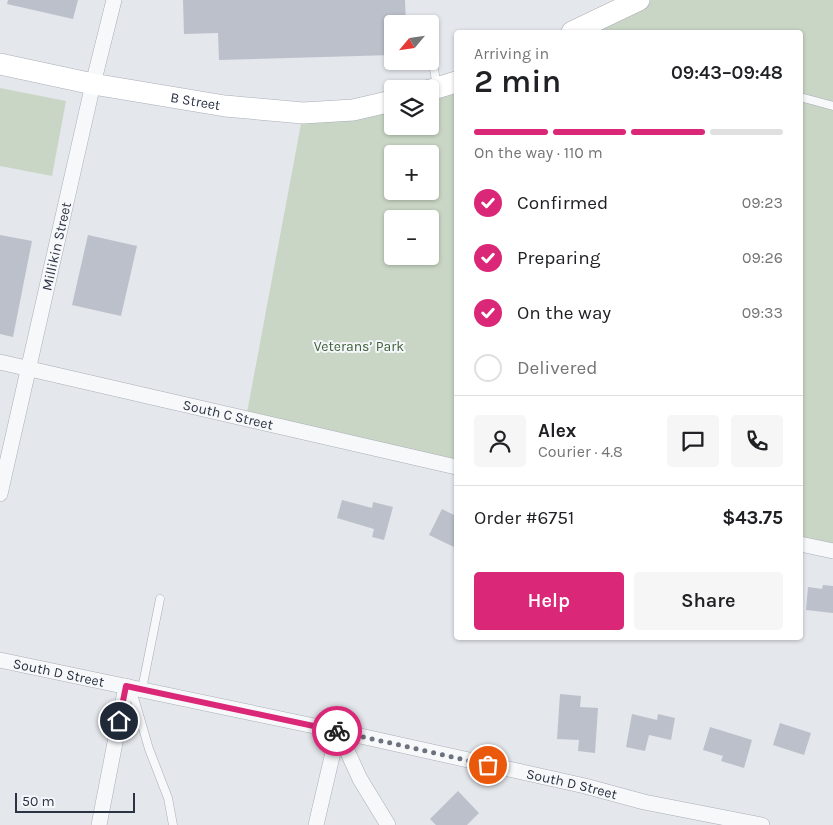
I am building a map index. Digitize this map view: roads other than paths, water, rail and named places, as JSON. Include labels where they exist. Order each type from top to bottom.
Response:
[{"type":"main road","points":[[576,30],[639,0]]},
{"type":"main road","name":"B Street","points":[[0,64],[93,84],[225,106],[303,113],[353,110],[384,103]]},
{"type":"street","name":"Millikin Street","points":[[0,494],[93,84],[114,0]]},
{"type":"street","name":"South C Street","points":[[0,362],[454,467]]},
{"type":"street","points":[[803,545],[833,551]]},
{"type":"street","name":"South D Street","points":[[0,660],[338,731],[585,786],[644,802],[762,825]]},
{"type":"street","points":[[99,825],[133,687]]},
{"type":"street","points":[[316,825],[338,731]]},
{"type":"street","points":[[338,731],[360,779],[388,825]]},
{"type":"lane","points":[[436,70],[441,87]]},
{"type":"lane","points":[[803,98],[833,106]]},
{"type":"lane","points":[[160,599],[133,687],[149,749],[168,798],[173,825]]},
{"type":"park label","name":"Veterans’ Park","points":[[359,346]]}]
